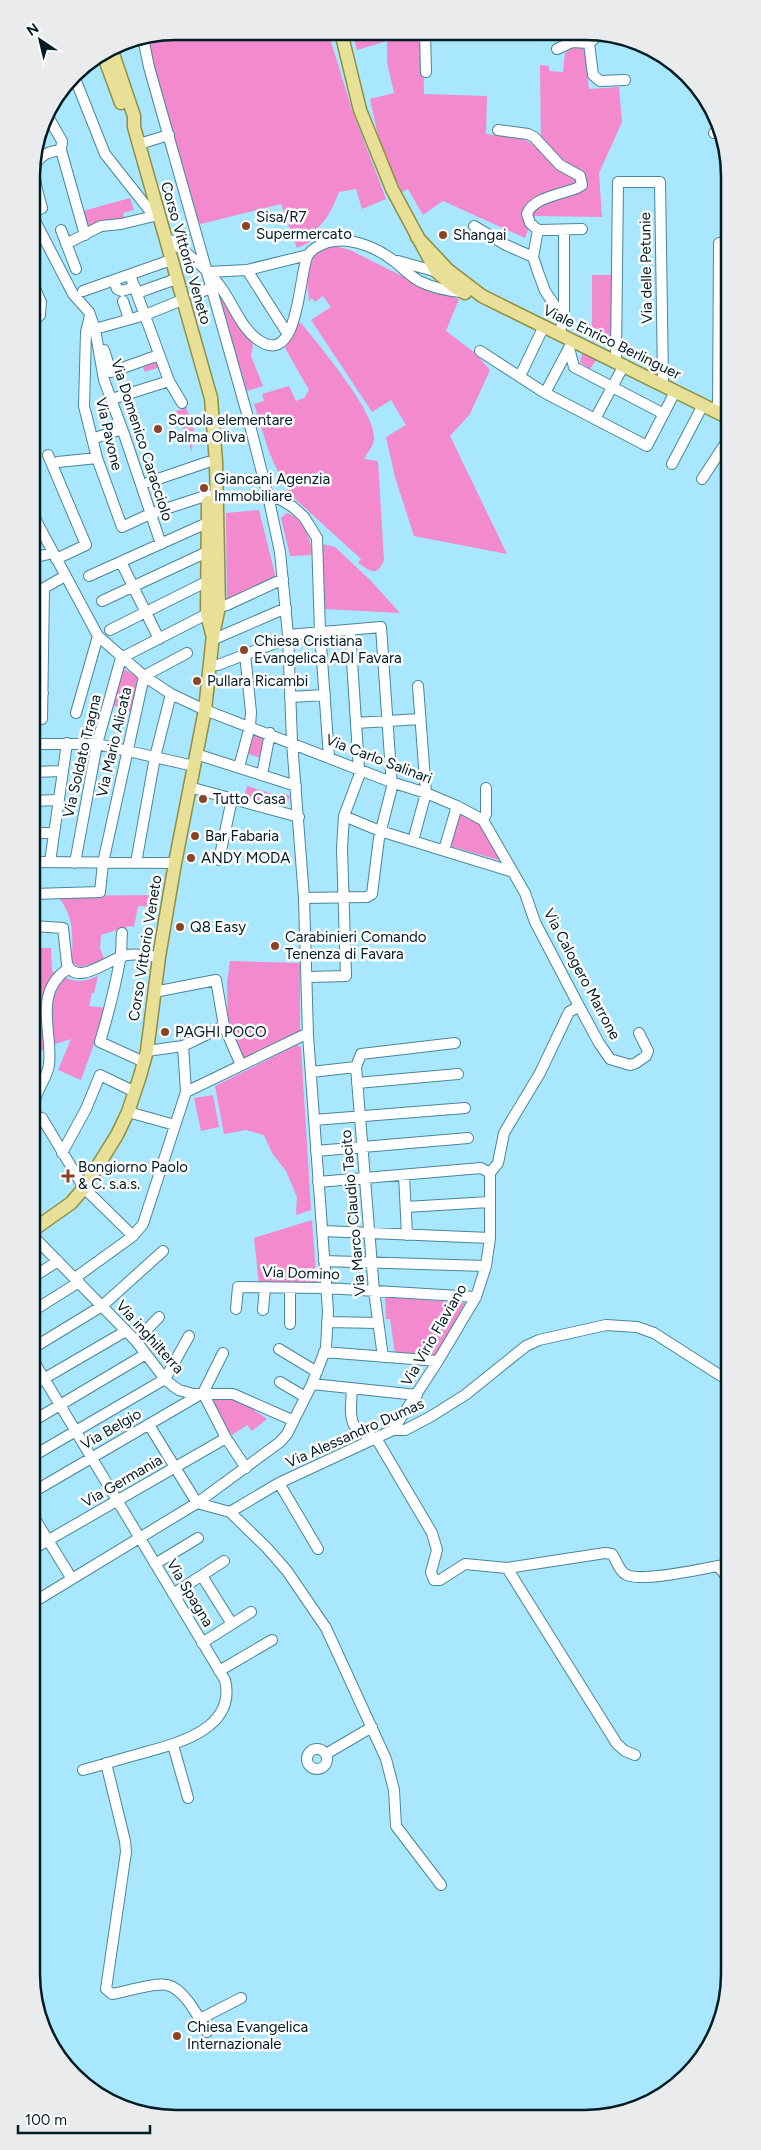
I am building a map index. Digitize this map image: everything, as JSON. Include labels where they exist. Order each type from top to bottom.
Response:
[{"type":"main road","points":[[343,40],[360,110],[392,189],[417,237],[448,282],[463,287]]},
{"type":"main road","name":"Corso Vittorio Veneto","points":[[40,1225],[71,1203],[84,1188],[104,1159],[128,1112],[135,1092],[145,1057],[159,957],[205,710],[211,664],[216,462],[211,398],[166,241],[156,216],[134,127],[134,116],[113,55]]},
{"type":"main road","name":"Corso Vittorio Veneto","points":[[105,60],[127,118],[134,127]]},
{"type":"main road","name":"Viale Enrico Berlinguer","points":[[463,287],[544,326],[559,334],[571,344],[619,363],[721,414]]},
{"type":"main road","name":"Corso Vittorio Veneto","points":[[207,388],[204,398],[208,462],[207,552],[208,581],[213,610]]},
{"type":"street","points":[[425,40],[426,72]]},
{"type":"street","points":[[557,49],[572,42],[589,43],[592,40]]},
{"type":"street","points":[[589,43],[591,70],[596,79],[600,81],[625,80]]},
{"type":"street","points":[[40,1598],[197,1503],[282,1440],[317,1372],[324,1352],[327,1322],[308,1035],[308,977],[299,817],[292,742],[288,635],[280,552],[270,500],[208,272],[168,135],[145,44]]},
{"type":"street","points":[[66,244],[102,226],[156,216],[105,154],[77,83]]},
{"type":"street","points":[[51,122],[62,141],[61,150],[84,234]]},
{"type":"street","points":[[498,130],[520,132],[534,137],[553,160],[582,178],[582,185],[577,188],[537,202],[530,208],[527,214],[533,227],[538,230],[582,229]]},
{"type":"street","points":[[139,144],[168,135]]},
{"type":"street","points":[[42,154],[61,150]]},
{"type":"street","name":"Via delle Petunie","points":[[619,363],[616,356],[618,182],[660,182],[662,379],[660,384]]},
{"type":"street","points":[[474,226],[506,245],[533,257]]},
{"type":"street","name":"Via Domenico Caracciolo","points":[[40,230],[73,294],[90,315],[95,329],[104,380],[161,544]]},
{"type":"street","points":[[60,230],[76,269]]},
{"type":"street","points":[[538,230],[533,257],[542,286],[564,319]]},
{"type":"street","points":[[559,334],[564,319],[564,230]]},
{"type":"street","points":[[166,241],[170,240],[208,272],[222,289],[240,319],[258,340],[268,344],[275,344],[288,333],[295,316],[308,255]]},
{"type":"street","points":[[208,272],[247,270],[308,255],[324,243],[340,240],[365,246],[392,259],[422,282],[443,289],[463,287]]},
{"type":"street","points":[[719,243],[721,329]]},
{"type":"street","points":[[392,259],[436,265],[431,278],[422,282]]},
{"type":"street","points":[[82,291],[171,260]]},
{"type":"street","points":[[247,270],[288,333]]},
{"type":"street","points":[[130,274],[169,380],[182,403]]},
{"type":"street","points":[[114,280],[117,289],[122,291],[136,290],[176,279]]},
{"type":"street","points":[[194,294],[212,288]]},
{"type":"street","points":[[40,300],[40,315]]},
{"type":"street","points":[[95,329],[145,315],[182,300]]},
{"type":"street","points":[[123,301],[129,320]]},
{"type":"street","name":"Via Pavone","points":[[90,315],[86,332],[84,406],[97,458],[122,527],[150,514]]},
{"type":"street","points":[[520,376],[544,326]]},
{"type":"street","points":[[545,393],[571,344]]},
{"type":"street","points":[[571,344],[574,367],[664,414]]},
{"type":"street","points":[[99,349],[104,348],[111,372],[159,355]]},
{"type":"street","points":[[480,351],[545,393],[647,446],[675,392]]},
{"type":"street","points":[[595,419],[612,386],[619,363]]},
{"type":"street","points":[[112,400],[169,380]]},
{"type":"street","points":[[672,464],[702,406]]},
{"type":"street","points":[[92,439],[122,429]]},
{"type":"street","points":[[702,478],[721,450]]},
{"type":"street","points":[[40,557],[55,556],[86,545],[48,455]]},
{"type":"street","points":[[58,462],[97,458]]},
{"type":"street","points":[[149,482],[208,462]]},
{"type":"street","points":[[150,514],[208,495]]},
{"type":"street","points":[[270,500],[278,498],[296,510],[311,527],[316,538],[320,632],[329,757]]},
{"type":"street","points":[[89,576],[208,524]]},
{"type":"street","name":"Via Carlo Salinari","points":[[40,533],[55,556],[98,636],[144,676],[171,694],[205,710],[270,733],[391,782],[426,793],[457,806],[483,820]]},
{"type":"street","points":[[102,601],[207,552]]},
{"type":"street","points":[[121,562],[159,639]]},
{"type":"street","points":[[40,622],[44,588],[65,576]]},
{"type":"street","points":[[122,658],[213,610],[283,579]]},
{"type":"street","points":[[110,630],[208,581]]},
{"type":"street","points":[[212,638],[286,608]]},
{"type":"street","points":[[288,635],[381,627],[392,787],[380,831],[372,894],[367,897],[304,898]]},
{"type":"street","points":[[308,977],[346,976],[344,816],[359,776],[350,630]]},
{"type":"street","points":[[76,713],[98,636]]},
{"type":"street","points":[[211,664],[218,665],[278,642]]},
{"type":"street","name":"Via Mario Alicata","points":[[40,894],[100,892],[103,863],[144,676],[188,653]]},
{"type":"street","points":[[239,767],[250,726],[251,712],[245,654]]},
{"type":"street","name":"Via Soldato Tragna","points":[[75,862],[97,744],[122,658]]},
{"type":"street","points":[[413,841],[426,793],[418,686]]},
{"type":"street","points":[[136,863],[156,757],[171,694]]},
{"type":"street","points":[[290,697],[324,695]]},
{"type":"street","points":[[356,723],[420,719]]},
{"type":"street","points":[[262,775],[270,733]]},
{"type":"street","points":[[50,862],[67,743]]},
{"type":"street","points":[[40,744],[97,744],[156,757],[195,760],[239,767],[296,786]]},
{"type":"street","points":[[40,772],[63,771]]},
{"type":"street","points":[[190,787],[299,817]]},
{"type":"street","points":[[486,788],[486,814],[483,820],[513,872]]},
{"type":"street","points":[[219,860],[232,799]]},
{"type":"street","points":[[40,801],[58,800]]},
{"type":"street","points":[[444,850],[457,806]]},
{"type":"street","points":[[344,816],[380,831],[513,872]]},
{"type":"street","points":[[40,833],[54,832]]},
{"type":"street","points":[[40,862],[175,863]]},
{"type":"street","name":"Via Calogero Marrone","points":[[513,872],[525,893],[535,922],[599,1043],[610,1059],[630,1065],[646,1056],[648,1051],[639,1033]]},
{"type":"street","points":[[40,926],[63,928],[68,968]]},
{"type":"street","points":[[122,933],[121,957],[100,1042],[145,1057],[183,1046],[224,1026]]},
{"type":"street","points":[[68,968],[78,973],[85,973],[130,955],[159,957]]},
{"type":"street","points":[[40,1088],[49,1066],[46,1028],[48,997],[55,979],[68,968]]},
{"type":"street","points":[[154,992],[216,980],[224,1026],[241,1064]]},
{"type":"street","name":"Via Virio Flaviano","points":[[393,1430],[417,1395],[476,1297],[486,1266],[490,1238],[490,1173],[498,1163],[504,1133],[540,1073],[569,1012],[579,1006]]},
{"type":"street","points":[[186,1092],[241,1064],[304,1035],[308,1035]]},
{"type":"street","points":[[311,1072],[356,1067],[361,1054],[455,1043]]},
{"type":"street","points":[[40,1306],[133,1236],[143,1224],[186,1092],[183,1046]]},
{"type":"street","name":"Via Marco Claudio Tacito","points":[[356,1067],[374,1291],[383,1357]]},
{"type":"street","points":[[357,1083],[458,1074]]},
{"type":"street","points":[[62,1153],[86,1109],[100,1075],[135,1092]]},
{"type":"street","points":[[314,1120],[466,1108]]},
{"type":"street","points":[[128,1112],[175,1125]]},
{"type":"street","points":[[40,1118],[43,1120],[84,1188],[133,1236]]},
{"type":"street","points":[[316,1151],[468,1138]]},
{"type":"street","points":[[318,1182],[481,1168],[490,1173]]},
{"type":"street","points":[[404,1175],[407,1235]]},
{"type":"street","points":[[406,1208],[489,1202]]},
{"type":"street","points":[[322,1231],[490,1238]]},
{"type":"street","name":"Via inghilterra","points":[[40,1243],[136,1341],[165,1379],[179,1390],[193,1394],[224,1392],[242,1396],[292,1420]]},
{"type":"street","points":[[40,1344],[102,1306],[163,1251]]},
{"type":"street","points":[[40,1273],[58,1261]]},
{"type":"street","points":[[324,1261],[486,1266]]},
{"type":"street","name":"Via Domino","points":[[236,1309],[238,1286],[326,1288],[476,1297]]},
{"type":"street","points":[[263,1310],[265,1287]]},
{"type":"street","points":[[290,1288],[290,1324]]},
{"type":"street","points":[[136,1341],[159,1318]]},
{"type":"street","points":[[327,1322],[378,1324]]},
{"type":"street","name":"Via Alessandro Dumas","points":[[230,1512],[279,1483],[393,1430],[404,1430],[430,1418],[465,1395],[526,1346],[539,1340],[606,1325],[637,1327],[654,1333],[721,1376]]},
{"type":"street","points":[[40,1381],[126,1331]]},
{"type":"street","points":[[40,1452],[165,1379],[189,1336]]},
{"type":"street","points":[[279,1349],[317,1372]]},
{"type":"street","points":[[324,1352],[438,1361]]},
{"type":"street","points":[[223,1353],[203,1393],[226,1438],[246,1468]]},
{"type":"street","points":[[40,1416],[146,1354]]},
{"type":"street","name":"Via Spagna","points":[[40,1371],[225,1680],[228,1692],[225,1706],[218,1718],[202,1731],[173,1745],[83,1770]]},
{"type":"street","points":[[280,1382],[305,1397]]},
{"type":"street","points":[[312,1384],[417,1395]]},
{"type":"street","points":[[352,1388],[351,1421],[360,1433],[376,1438],[432,1533],[437,1550],[431,1572],[434,1580],[440,1580],[465,1564],[507,1568],[605,1553],[612,1554],[620,1569],[625,1574],[632,1576],[674,1575],[721,1565]]},
{"type":"street","name":"Via Belgio","points":[[40,1488],[203,1393]]},
{"type":"street","points":[[149,1424],[197,1503],[230,1512],[267,1548],[287,1571],[326,1628],[386,1759],[394,1790],[396,1826],[442,1885]]},
{"type":"street","name":"Via Germania","points":[[40,1545],[226,1438]]},
{"type":"street","points":[[279,1483],[318,1549]]},
{"type":"street","points":[[40,1526],[72,1579]]},
{"type":"street","points":[[155,1564],[198,1538]]},
{"type":"street","points":[[173,1594],[224,1562]]},
{"type":"street","points":[[718,1566],[721,1570]]},
{"type":"street","points":[[507,1568],[617,1744],[625,1751],[635,1755]]},
{"type":"street","points":[[202,1576],[232,1624]]},
{"type":"street","points":[[202,1643],[252,1612]]},
{"type":"street","points":[[219,1671],[272,1640]]},
{"type":"street","points":[[326,1754],[372,1727]]},
{"type":"street","points":[[173,1745],[188,1798]]},
{"type":"street","points":[[106,1763],[126,1852],[106,1989],[112,1994],[164,1984],[168,1985],[180,1992],[207,2032]]},
{"type":"street","points":[[200,2019],[241,1998]]},
{"type":"shaded area","points":[[176,40],[330,40],[352,110],[386,199],[362,209],[356,189],[339,192],[331,211],[323,222],[319,227],[307,234],[310,242],[297,248],[281,204],[201,224],[196,220],[145,44]]},
{"type":"shaded area","points":[[354,40],[423,40],[424,94],[487,96],[486,134],[523,139],[541,152],[540,65],[549,66],[549,71],[563,72],[565,53],[583,40],[589,89],[619,87],[622,122],[599,173],[602,217],[533,216],[525,238],[443,201],[423,215],[408,189],[402,192],[381,149],[370,99],[394,93],[387,62],[387,41],[357,50]]},
{"type":"shaded area","points":[[130,198],[134,210],[123,213],[125,222],[88,231],[83,211]]},
{"type":"shaded area","points":[[335,246],[350,250],[424,287],[459,299],[446,331],[475,353],[490,370],[470,414],[450,436],[507,554],[414,536],[395,477],[386,437],[406,425],[391,400],[372,412],[311,320],[331,307],[323,296],[315,302],[312,298],[309,301],[307,282],[309,266],[317,254]]},
{"type":"shaded area","points":[[592,275],[612,275],[612,349],[592,341]]},
{"type":"shaded area","points":[[224,296],[235,320],[253,345],[251,356],[263,386],[247,391],[219,297]]},
{"type":"shaded area","points":[[299,323],[301,323],[332,362],[357,396],[372,427],[374,441],[364,459],[378,461],[384,560],[376,571],[370,570],[358,563],[361,559],[293,497],[284,485],[269,452],[254,404],[264,401],[262,394],[289,386],[296,401],[304,398],[309,390],[285,348]]},
{"type":"shaded area","points":[[583,350],[598,357],[590,369],[580,362]]},
{"type":"shaded area","points":[[156,359],[160,367],[145,372],[141,363]]},
{"type":"shaded area","points":[[186,408],[194,425],[192,452],[176,411]]},
{"type":"shaded area","points":[[259,510],[277,582],[227,605],[226,513]]},
{"type":"shaded area","points":[[286,513],[297,519],[305,530],[310,543],[311,555],[290,556],[281,518]]},
{"type":"shaded area","points":[[320,545],[335,547],[370,580],[400,613],[325,609]]},
{"type":"shaded area","points":[[122,668],[141,679],[131,713],[111,704]]},
{"type":"shaded area","points":[[252,733],[269,735],[263,759],[246,753]]},
{"type":"shaded area","points":[[247,786],[282,797],[283,793],[290,796],[288,802],[284,801],[282,806],[272,806],[244,799]]},
{"type":"shaded area","points":[[461,811],[477,820],[505,862],[450,846]]},
{"type":"shaded area","points":[[159,895],[156,907],[138,906],[134,927],[127,926],[125,932],[117,930],[101,935],[100,948],[105,961],[80,967],[72,963],[72,928],[68,913],[58,896]]},
{"type":"shaded area","points":[[40,948],[51,948],[52,971],[64,977],[80,981],[98,976],[89,1006],[107,1008],[81,1080],[58,1070],[71,1039],[40,1051]]},
{"type":"shaded area","points":[[230,961],[300,963],[300,1031],[243,1058],[228,1025],[227,983]]},
{"type":"shaded area","points":[[297,1045],[301,1047],[311,1210],[296,1215],[297,1197],[286,1171],[272,1153],[264,1135],[246,1130],[224,1134],[215,1086]]},
{"type":"shaded area","points":[[213,1095],[219,1127],[201,1131],[194,1098]]},
{"type":"shaded area","points":[[312,1220],[317,1285],[259,1284],[254,1238]]},
{"type":"shaded area","points":[[385,1297],[465,1303],[436,1358],[395,1353],[390,1319],[386,1319]]},
{"type":"shaded area","points":[[228,1398],[244,1403],[267,1419],[252,1431],[247,1425],[232,1435],[221,1421],[211,1399]]},
{"type":"place","name":"Sisa/R7 Supermercato","points":[[246,226]]},
{"type":"place","name":"Shangai","points":[[443,235]]},
{"type":"place","name":"Scuola elementare Palma Oliva","points":[[158,429]]},
{"type":"place","name":"Giancani Agenzia Immobiliare","points":[[204,488]]},
{"type":"place","name":"Chiesa Cristiana Evangelica ADI Favara","points":[[244,650]]},
{"type":"place","name":"Pullara Ricambi","points":[[197,681]]},
{"type":"place","name":"Tutto Casa","points":[[203,799]]},
{"type":"place","name":"Bar Fabaria","points":[[195,836]]},
{"type":"place","name":"ANDY MODA","points":[[191,858]]},
{"type":"place","name":"Q8 Easy","points":[[180,927]]},
{"type":"place","name":"Carabinieri Comando Tenenza di Favara","points":[[275,946]]},
{"type":"place","name":"PAGHI POCO","points":[[165,1032]]},
{"type":"place","name":"Bongiorno Paolo & C. s.a.s.","points":[[68,1176]]},
{"type":"place","name":"Chiesa Evangelica Internazionale","points":[[177,2036]]}]
